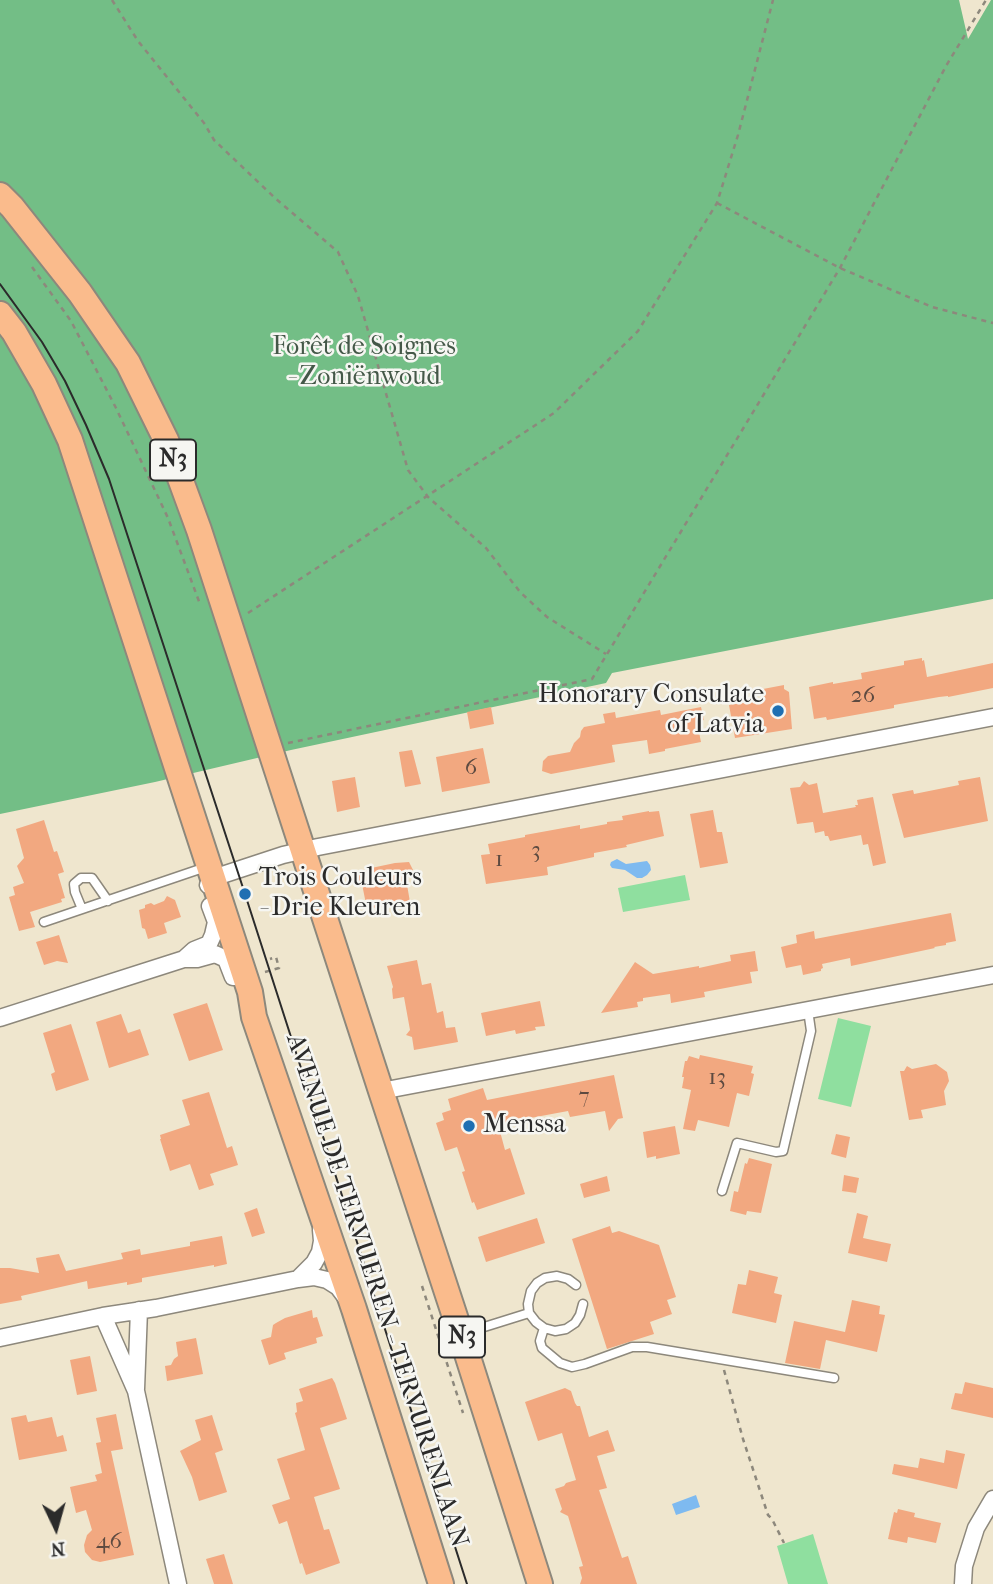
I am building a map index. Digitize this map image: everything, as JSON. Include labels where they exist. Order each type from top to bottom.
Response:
[{"type":"main road","name":"N3","points":[[0,195],[80,293],[128,363],[166,440],[199,530],[270,747],[540,1584]]},
{"type":"main road","name":"AVENUE DE TERVUEREN - TERVURENLAAN","points":[[0,314],[14,332],[44,384],[70,440],[250,992],[254,1017],[354,1310],[442,1584]]},
{"type":"street","points":[[184,959],[194,950],[209,944],[214,935],[216,922],[205,890],[210,872],[303,850],[993,716]]},
{"type":"street","points":[[0,1018],[184,959],[215,954],[226,959],[239,995],[254,1017]]},
{"type":"street","points":[[381,1091],[993,975]]},
{"type":"street","points":[[298,1279],[314,1264],[320,1252],[320,1209]]},
{"type":"street","points":[[0,1338],[298,1279],[327,1280],[338,1287],[354,1310]]},
{"type":"street","points":[[136,1391],[139,1310]]},
{"type":"street","points":[[103,1316],[136,1391],[178,1584]]},
{"type":"street","points":[[963,1584],[964,1566],[976,1528],[993,1499]]},
{"type":"lane","points":[[44,922],[210,872]]},
{"type":"lane","points":[[82,909],[74,884],[81,878],[92,878],[107,901]]},
{"type":"lane","points":[[722,1191],[737,1143],[776,1152],[783,1151],[811,1031],[808,1010]]},
{"type":"lane","points":[[576,1284],[557,1276],[545,1278],[531,1291],[529,1313],[544,1328],[555,1331],[566,1329],[575,1323],[583,1304]]},
{"type":"lane","points":[[461,1335],[529,1313]]},
{"type":"lane","points":[[544,1328],[540,1341],[542,1348],[560,1363],[572,1367],[632,1347],[647,1347],[834,1378]]},
{"type":"path","points":[[112,0],[138,41],[204,122],[214,140],[276,199],[338,252],[358,296],[408,470],[428,497],[486,548],[520,592],[547,617],[606,654]]},
{"type":"path","points":[[230,625],[554,413],[638,331],[716,203],[738,135],[773,0]]},
{"type":"path","points":[[270,747],[592,679],[840,268],[946,66],[986,0]]},
{"type":"path","points":[[716,203],[840,268],[932,307],[993,323]]},
{"type":"path","points":[[32,267],[71,321],[116,408],[168,518],[201,605]]},
{"type":"path","points":[[258,974],[279,968],[276,957],[270,959]]},
{"type":"path","points":[[723,1360],[743,1439],[768,1515],[784,1543]]},
{"type":"green space","name":"Forêt de Soignes - Zoniënwoud","points":[[0,0],[959,0],[968,39],[993,0],[993,599],[612,673],[606,683],[0,814]]},
{"type":"green space","points":[[685,875],[690,900],[623,912],[618,888]]},
{"type":"green space","points":[[838,1018],[871,1026],[851,1107],[818,1099]]},
{"type":"green space","points":[[813,1534],[828,1584],[788,1584],[777,1546]]},
{"type":"water","points":[[617,859],[626,864],[647,861],[651,870],[642,878],[637,878],[625,870],[612,868],[611,862]]},
{"type":"water","points":[[696,1495],[700,1507],[676,1515],[672,1504]]},
{"type":"building","points":[[922,658],[927,677],[993,663],[993,688],[827,720],[826,717],[814,719],[809,687],[862,679],[861,673],[904,665],[904,661]]},
{"type":"building","points":[[784,685],[784,689],[789,692],[792,729],[735,738],[729,705],[764,698],[763,689]]},
{"type":"building","points":[[491,707],[494,724],[470,729],[467,712]]},
{"type":"building","points":[[701,707],[704,720],[697,722],[701,742],[649,754],[647,740],[612,745],[615,762],[551,774],[542,771],[543,761],[548,756],[570,752],[584,727],[605,723],[603,714],[615,712],[616,718],[660,710],[661,715]]},
{"type":"building","points":[[483,748],[490,783],[442,792],[436,757]]},
{"type":"building","points":[[412,750],[421,784],[405,787],[399,752]]},
{"type":"building","points":[[355,777],[360,807],[337,812],[332,781]]},
{"type":"building","points":[[980,777],[988,821],[904,838],[892,794],[913,790],[914,794],[959,785],[958,781]]},
{"type":"building","points":[[804,781],[809,785],[817,783],[823,813],[856,807],[857,800],[873,797],[886,863],[873,866],[868,844],[863,845],[861,835],[830,841],[824,831],[815,833],[813,822],[797,824],[790,788],[800,787]]},
{"type":"building","points":[[713,810],[717,832],[722,832],[728,863],[700,868],[690,814]]},
{"type":"building","points":[[659,811],[664,836],[594,853],[594,857],[547,867],[548,875],[486,884],[481,855],[490,854],[488,844],[580,825],[580,829],[607,824],[623,820],[622,816]]},
{"type":"building","points":[[44,820],[54,852],[57,851],[64,872],[58,874],[65,898],[61,899],[62,902],[30,912],[35,927],[19,931],[9,897],[15,895],[13,887],[24,883],[17,866],[24,858],[16,829]]},
{"type":"building","points":[[409,862],[413,870],[412,876],[406,879],[410,902],[367,909],[357,871]]},
{"type":"building","points":[[167,896],[175,900],[181,917],[164,923],[167,933],[148,939],[145,929],[142,928],[139,910],[145,908],[145,905],[164,901]]},
{"type":"building","points":[[951,913],[956,941],[946,945],[851,966],[850,958],[822,964],[821,971],[803,975],[801,965],[786,968],[781,947],[797,943],[796,935],[814,931],[815,939]]},
{"type":"building","points":[[59,935],[68,963],[57,961],[44,965],[36,942]]},
{"type":"building","points":[[755,951],[758,971],[750,972],[752,983],[704,992],[705,997],[671,1003],[670,994],[643,998],[643,1001],[637,1002],[638,1007],[601,1013],[635,962],[653,974],[731,961],[730,955]]},
{"type":"building","points":[[417,960],[422,985],[431,983],[437,1013],[443,1011],[446,1028],[455,1027],[458,1042],[414,1050],[412,1037],[406,1035],[410,1030],[404,997],[393,999],[393,987],[387,966]]},
{"type":"building","points":[[540,1001],[545,1026],[516,1034],[515,1030],[486,1036],[481,1013]]},
{"type":"building","points":[[207,1003],[223,1050],[189,1061],[173,1014]]},
{"type":"building","points":[[121,1014],[128,1033],[140,1029],[149,1055],[109,1068],[96,1022]]},
{"type":"building","points":[[71,1024],[89,1080],[56,1091],[51,1074],[55,1072],[43,1033]]},
{"type":"building","points":[[700,1055],[753,1066],[749,1096],[737,1093],[729,1127],[698,1120],[695,1131],[683,1129],[691,1090],[682,1088],[685,1061],[689,1056],[699,1059]]},
{"type":"building","points":[[936,1064],[947,1072],[949,1081],[944,1091],[946,1105],[921,1110],[923,1118],[909,1120],[900,1071],[904,1071],[907,1066],[912,1069]]},
{"type":"building","points":[[614,1075],[623,1118],[618,1119],[609,1131],[605,1111],[570,1117],[568,1111],[498,1124],[505,1150],[510,1148],[525,1194],[477,1210],[462,1172],[465,1171],[457,1147],[445,1151],[436,1123],[444,1120],[442,1113],[451,1110],[448,1099],[483,1088],[487,1100]]},
{"type":"building","points":[[209,1092],[227,1148],[232,1146],[238,1165],[210,1174],[214,1185],[199,1190],[190,1164],[170,1171],[160,1135],[190,1125],[182,1100]]},
{"type":"building","points":[[675,1126],[680,1154],[647,1158],[643,1132]]},
{"type":"building","points":[[836,1134],[850,1137],[846,1158],[831,1154]]},
{"type":"building","points":[[749,1158],[772,1164],[761,1213],[747,1211],[746,1215],[730,1211],[734,1191],[738,1192],[745,1163],[747,1164]]},
{"type":"building","points":[[844,1175],[859,1178],[856,1193],[842,1191]]},
{"type":"building","points":[[607,1176],[610,1191],[584,1198],[580,1184]]},
{"type":"building","points":[[257,1208],[265,1233],[252,1237],[244,1213]]},
{"type":"building","points":[[857,1213],[868,1216],[863,1238],[891,1244],[887,1262],[848,1253]]},
{"type":"building","points":[[537,1218],[545,1243],[486,1262],[478,1237]]},
{"type":"building","points":[[610,1226],[612,1233],[619,1231],[659,1245],[676,1297],[667,1300],[672,1314],[650,1322],[654,1334],[607,1349],[572,1239]]},
{"type":"building","points":[[222,1236],[227,1264],[142,1278],[142,1282],[127,1285],[127,1282],[88,1289],[87,1281],[21,1296],[22,1300],[0,1304],[0,1268],[39,1273],[36,1258],[59,1254],[66,1271],[123,1259],[121,1253],[140,1249],[141,1255],[190,1246],[190,1242]]},
{"type":"building","points":[[749,1270],[778,1277],[774,1293],[782,1295],[776,1323],[732,1313],[738,1284],[746,1285]]},
{"type":"building","points":[[852,1300],[880,1306],[879,1314],[885,1315],[877,1352],[826,1340],[820,1369],[785,1363],[794,1321],[845,1332]]},
{"type":"building","points":[[312,1310],[313,1318],[317,1317],[323,1336],[316,1338],[317,1343],[284,1353],[286,1359],[269,1365],[261,1340],[271,1337],[273,1325],[276,1323]]},
{"type":"building","points":[[196,1338],[203,1374],[167,1381],[165,1366],[171,1365],[178,1356],[176,1342]]},
{"type":"building","points":[[90,1356],[97,1391],[77,1395],[70,1360]]},
{"type":"building","points":[[332,1378],[347,1419],[320,1428],[340,1489],[314,1497],[324,1530],[329,1529],[340,1563],[306,1575],[287,1521],[279,1524],[272,1505],[290,1499],[277,1459],[305,1450],[295,1413],[296,1403],[303,1401],[299,1389]]},
{"type":"building","points":[[965,1382],[993,1388],[993,1418],[951,1409],[955,1393],[962,1394]]},
{"type":"building","points":[[565,1388],[571,1391],[575,1403],[580,1406],[589,1437],[608,1430],[615,1451],[597,1456],[607,1488],[599,1490],[622,1558],[628,1556],[637,1584],[580,1584],[582,1578],[579,1567],[583,1566],[568,1516],[560,1512],[562,1509],[555,1489],[576,1480],[562,1433],[538,1441],[525,1402]]},
{"type":"building","points":[[116,1414],[123,1449],[111,1451],[134,1555],[100,1562],[92,1560],[85,1552],[87,1535],[92,1530],[86,1510],[76,1513],[70,1487],[97,1481],[95,1475],[102,1473],[96,1443],[101,1442],[96,1418]]},
{"type":"building","points":[[26,1415],[28,1422],[52,1417],[57,1437],[63,1435],[67,1451],[19,1460],[11,1418]]},
{"type":"building","points":[[212,1415],[223,1450],[215,1453],[227,1492],[199,1501],[180,1451],[201,1440],[195,1420]]},
{"type":"building","points":[[946,1450],[965,1454],[957,1489],[892,1474],[894,1464],[918,1468],[920,1458],[944,1463]]},
{"type":"building","points":[[898,1509],[915,1513],[914,1517],[941,1523],[936,1543],[908,1537],[907,1543],[888,1539],[894,1512],[897,1513]]},
{"type":"building","points":[[224,1554],[233,1584],[214,1584],[206,1559]]},
{"type":"tram line","points":[[0,284],[42,342],[65,381],[109,479],[467,1584]]},
{"type":"place","name":"Honorary Consulate of Latvia","points":[[778,711]]},
{"type":"place","name":"Trois Couleurs - Drie Kleuren","points":[[245,894]]},
{"type":"place","name":"Menssa","points":[[469,1126]]}]
